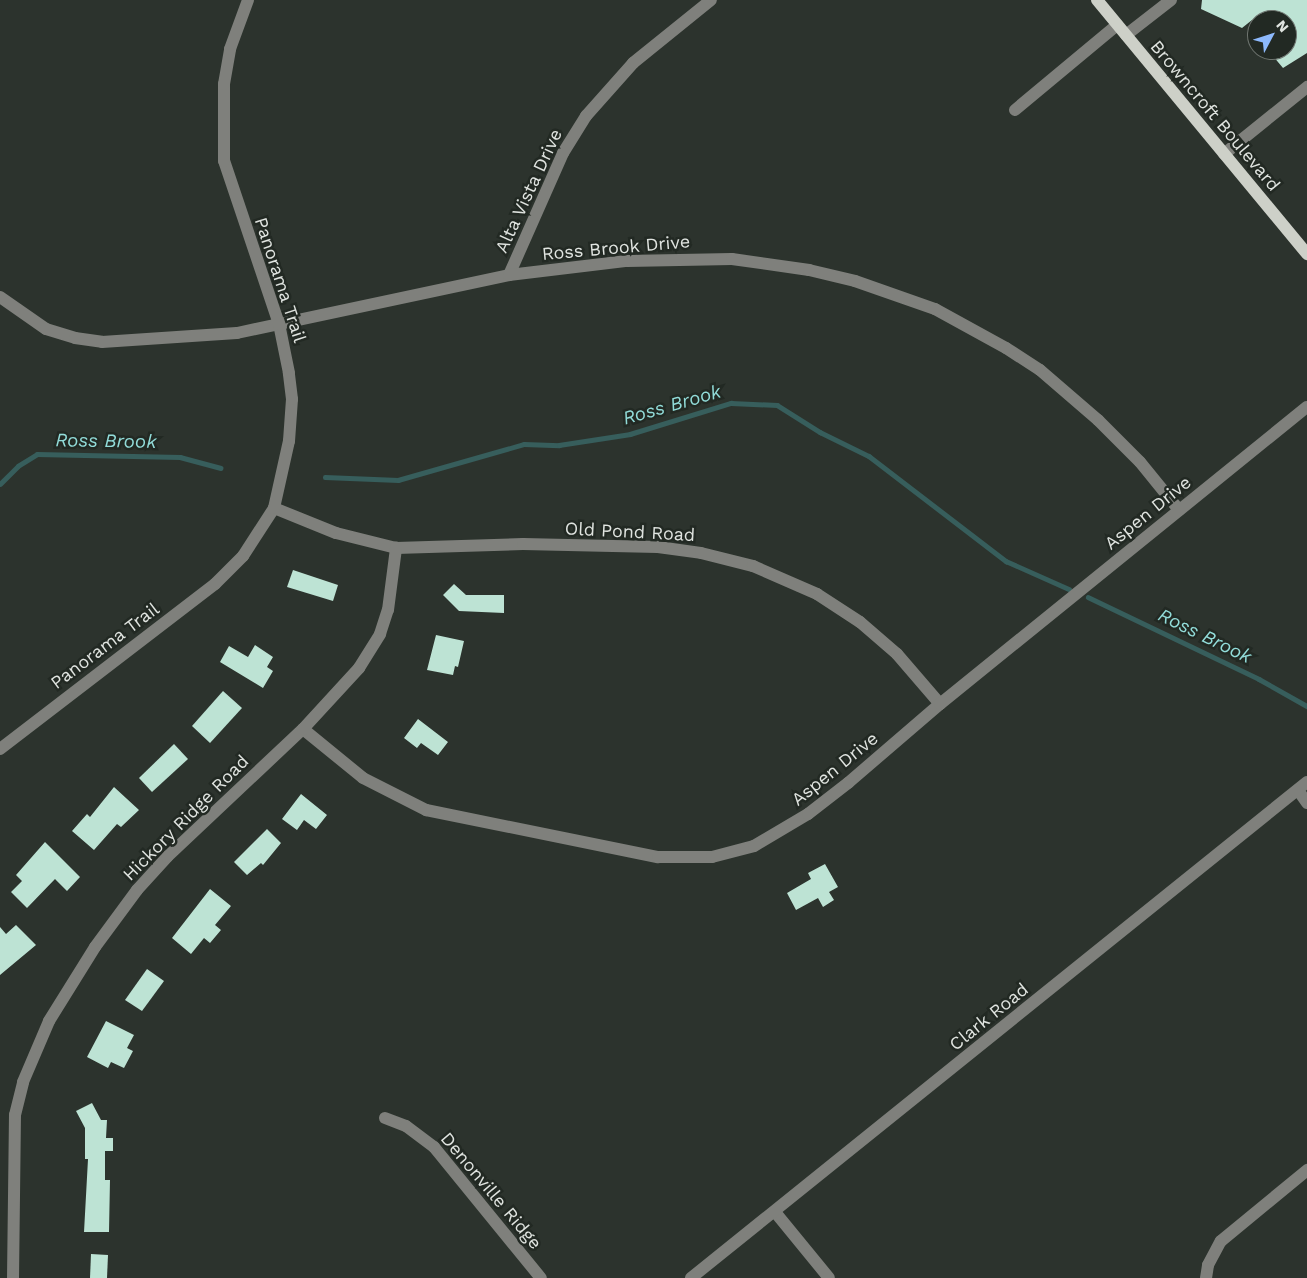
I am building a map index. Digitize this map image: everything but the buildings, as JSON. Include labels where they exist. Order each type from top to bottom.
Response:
[{"type":"main road","name":"Browncroft Boulevard","points":[[1097,0],[1307,254]]},
{"type":"street","name":"Panorama Trail","points":[[0,749],[215,584],[247,550],[274,508],[285,466],[291,423],[289,373],[279,324],[224,161],[224,84],[230,49],[248,0]]},
{"type":"street","name":"Alta Vista Drive","points":[[509,275],[564,153],[586,116],[633,63],[711,0]]},
{"type":"street","points":[[1126,36],[1171,0]]},
{"type":"street","points":[[1015,110],[1117,25]]},
{"type":"street","points":[[1224,154],[1307,87]]},
{"type":"street","name":"Ross Brook Drive","points":[[0,297],[46,329],[75,338],[102,342],[237,333],[509,275],[626,261],[732,259],[809,270],[899,295],[970,326],[1040,370],[1098,420],[1140,462],[1179,510]]},
{"type":"street","name":"Aspen Drive","points":[[302,729],[363,778],[426,810],[658,857],[712,857],[754,846],[802,819],[940,704],[1307,407]]},
{"type":"street","name":"Old Pond Road","points":[[274,508],[336,533],[396,548],[523,544],[658,547],[735,560],[795,582],[839,607],[897,654],[940,704]]},
{"type":"street","name":"Hickory Ridge Road","points":[[13,1278],[15,1115],[26,1073],[49,1021],[94,947],[137,890],[179,845],[302,729],[359,668],[380,634],[393,588],[396,548]]},
{"type":"street","points":[[1302,786],[1307,803]]},
{"type":"street","name":"Clark Road","points":[[691,1278],[1302,786]]},
{"type":"street","name":"Denonville Ridge","points":[[385,1118],[406,1126],[434,1147],[541,1278]]},
{"type":"street","points":[[1206,1278],[1208,1265],[1221,1241],[1307,1170]]},
{"type":"street","points":[[775,1212],[829,1278]]},
{"type":"waterway","name":"Ross Brook","points":[[325,477],[398,480],[524,444],[559,445],[630,434],[731,403],[777,405],[820,432],[869,456],[1006,561],[1069,589]]},
{"type":"waterway","name":"Ross Brook","points":[[0,484],[18,466],[37,454],[180,457],[221,468]]},
{"type":"waterway","name":"Ross Brook","points":[[1088,597],[1259,679],[1307,706]]}]
